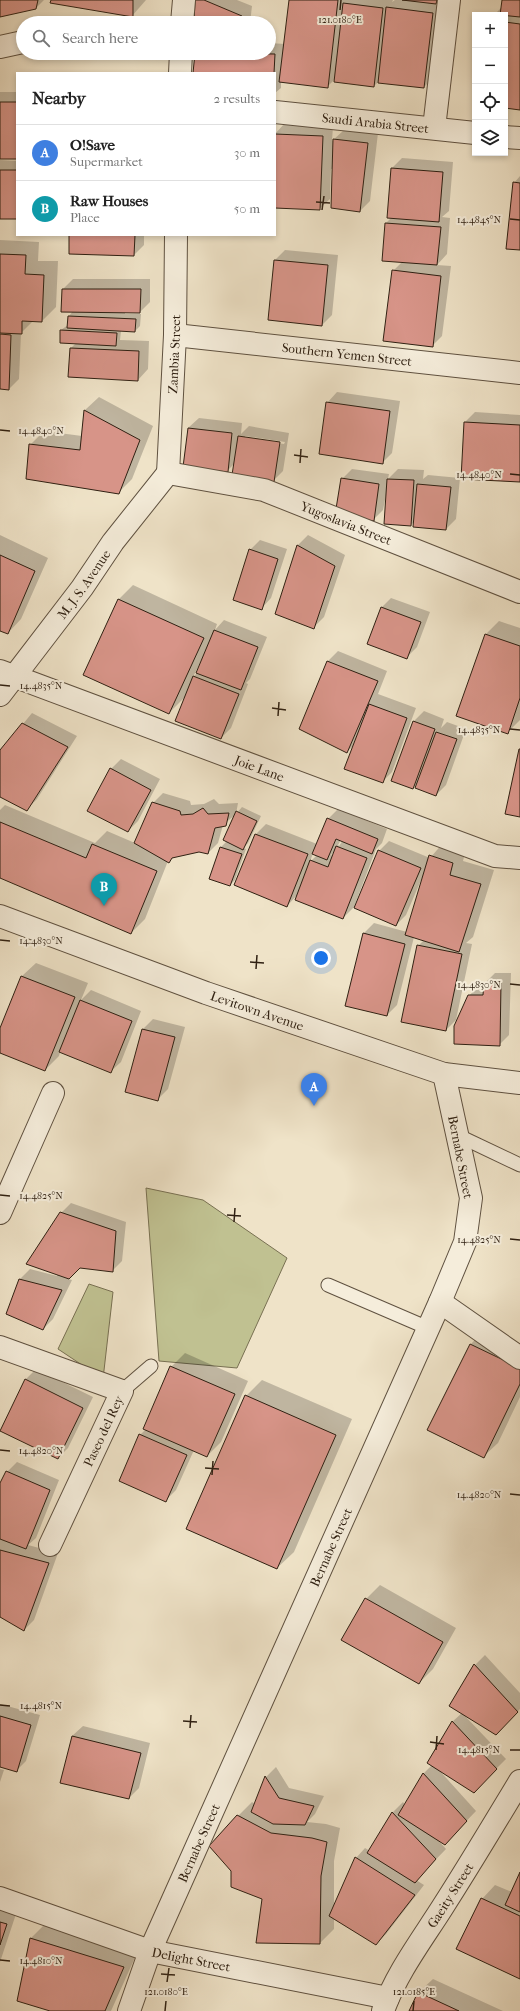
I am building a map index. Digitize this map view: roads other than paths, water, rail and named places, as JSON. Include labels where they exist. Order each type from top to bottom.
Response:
[{"type":"street","points":[[183,16],[184,0]]},
{"type":"street","points":[[434,128],[449,0]]},
{"type":"street","points":[[0,47],[16,44]]},
{"type":"street","points":[[180,72],[181,60]]},
{"type":"street","name":"Saudi Arabia Street","points":[[276,112],[472,133]]},
{"type":"street","points":[[508,137],[520,138]]},
{"type":"street","name":"Zambia Street","points":[[168,473],[175,335],[176,236]]},
{"type":"street","name":"Southern Yemen Street","points":[[175,335],[520,373]]},
{"type":"street","name":"Yugoslavia Street","points":[[168,473],[264,490],[520,592]]},
{"type":"street","name":"M. J. S. Avenue","points":[[0,695],[7,674],[82,588],[113,542],[168,473]]},
{"type":"street","name":"Joie Lane","points":[[7,674],[495,856],[520,858]]},
{"type":"street","name":"Levitown Avenue","points":[[0,916],[206,993],[444,1074],[520,1083]]},
{"type":"street","name":"Bernabe Street","points":[[129,2011],[150,1951],[440,1302],[465,1242],[472,1198],[444,1074]]},
{"type":"street","points":[[0,1213],[53,1093]]},
{"type":"street","points":[[440,1302],[520,1358]]},
{"type":"street","name":"Paseo del Rey","points":[[0,1346],[122,1391],[50,1545]]},
{"type":"street","name":"Gaeity Street","points":[[385,2005],[412,1955],[477,1853],[520,1781]]},
{"type":"street","name":"Delight Street","points":[[0,1898],[150,1951],[385,2005]]},
{"type":"lane","points":[[458,1136],[520,1165]]},
{"type":"lane","points":[[328,1285],[428,1328]]},
{"type":"lane","points":[[122,1391],[151,1366]]},
{"type":"place","name":"Raw Houses","points":[[104,906]]},
{"type":"place","name":"O!Save","points":[[314,1106]]}]
